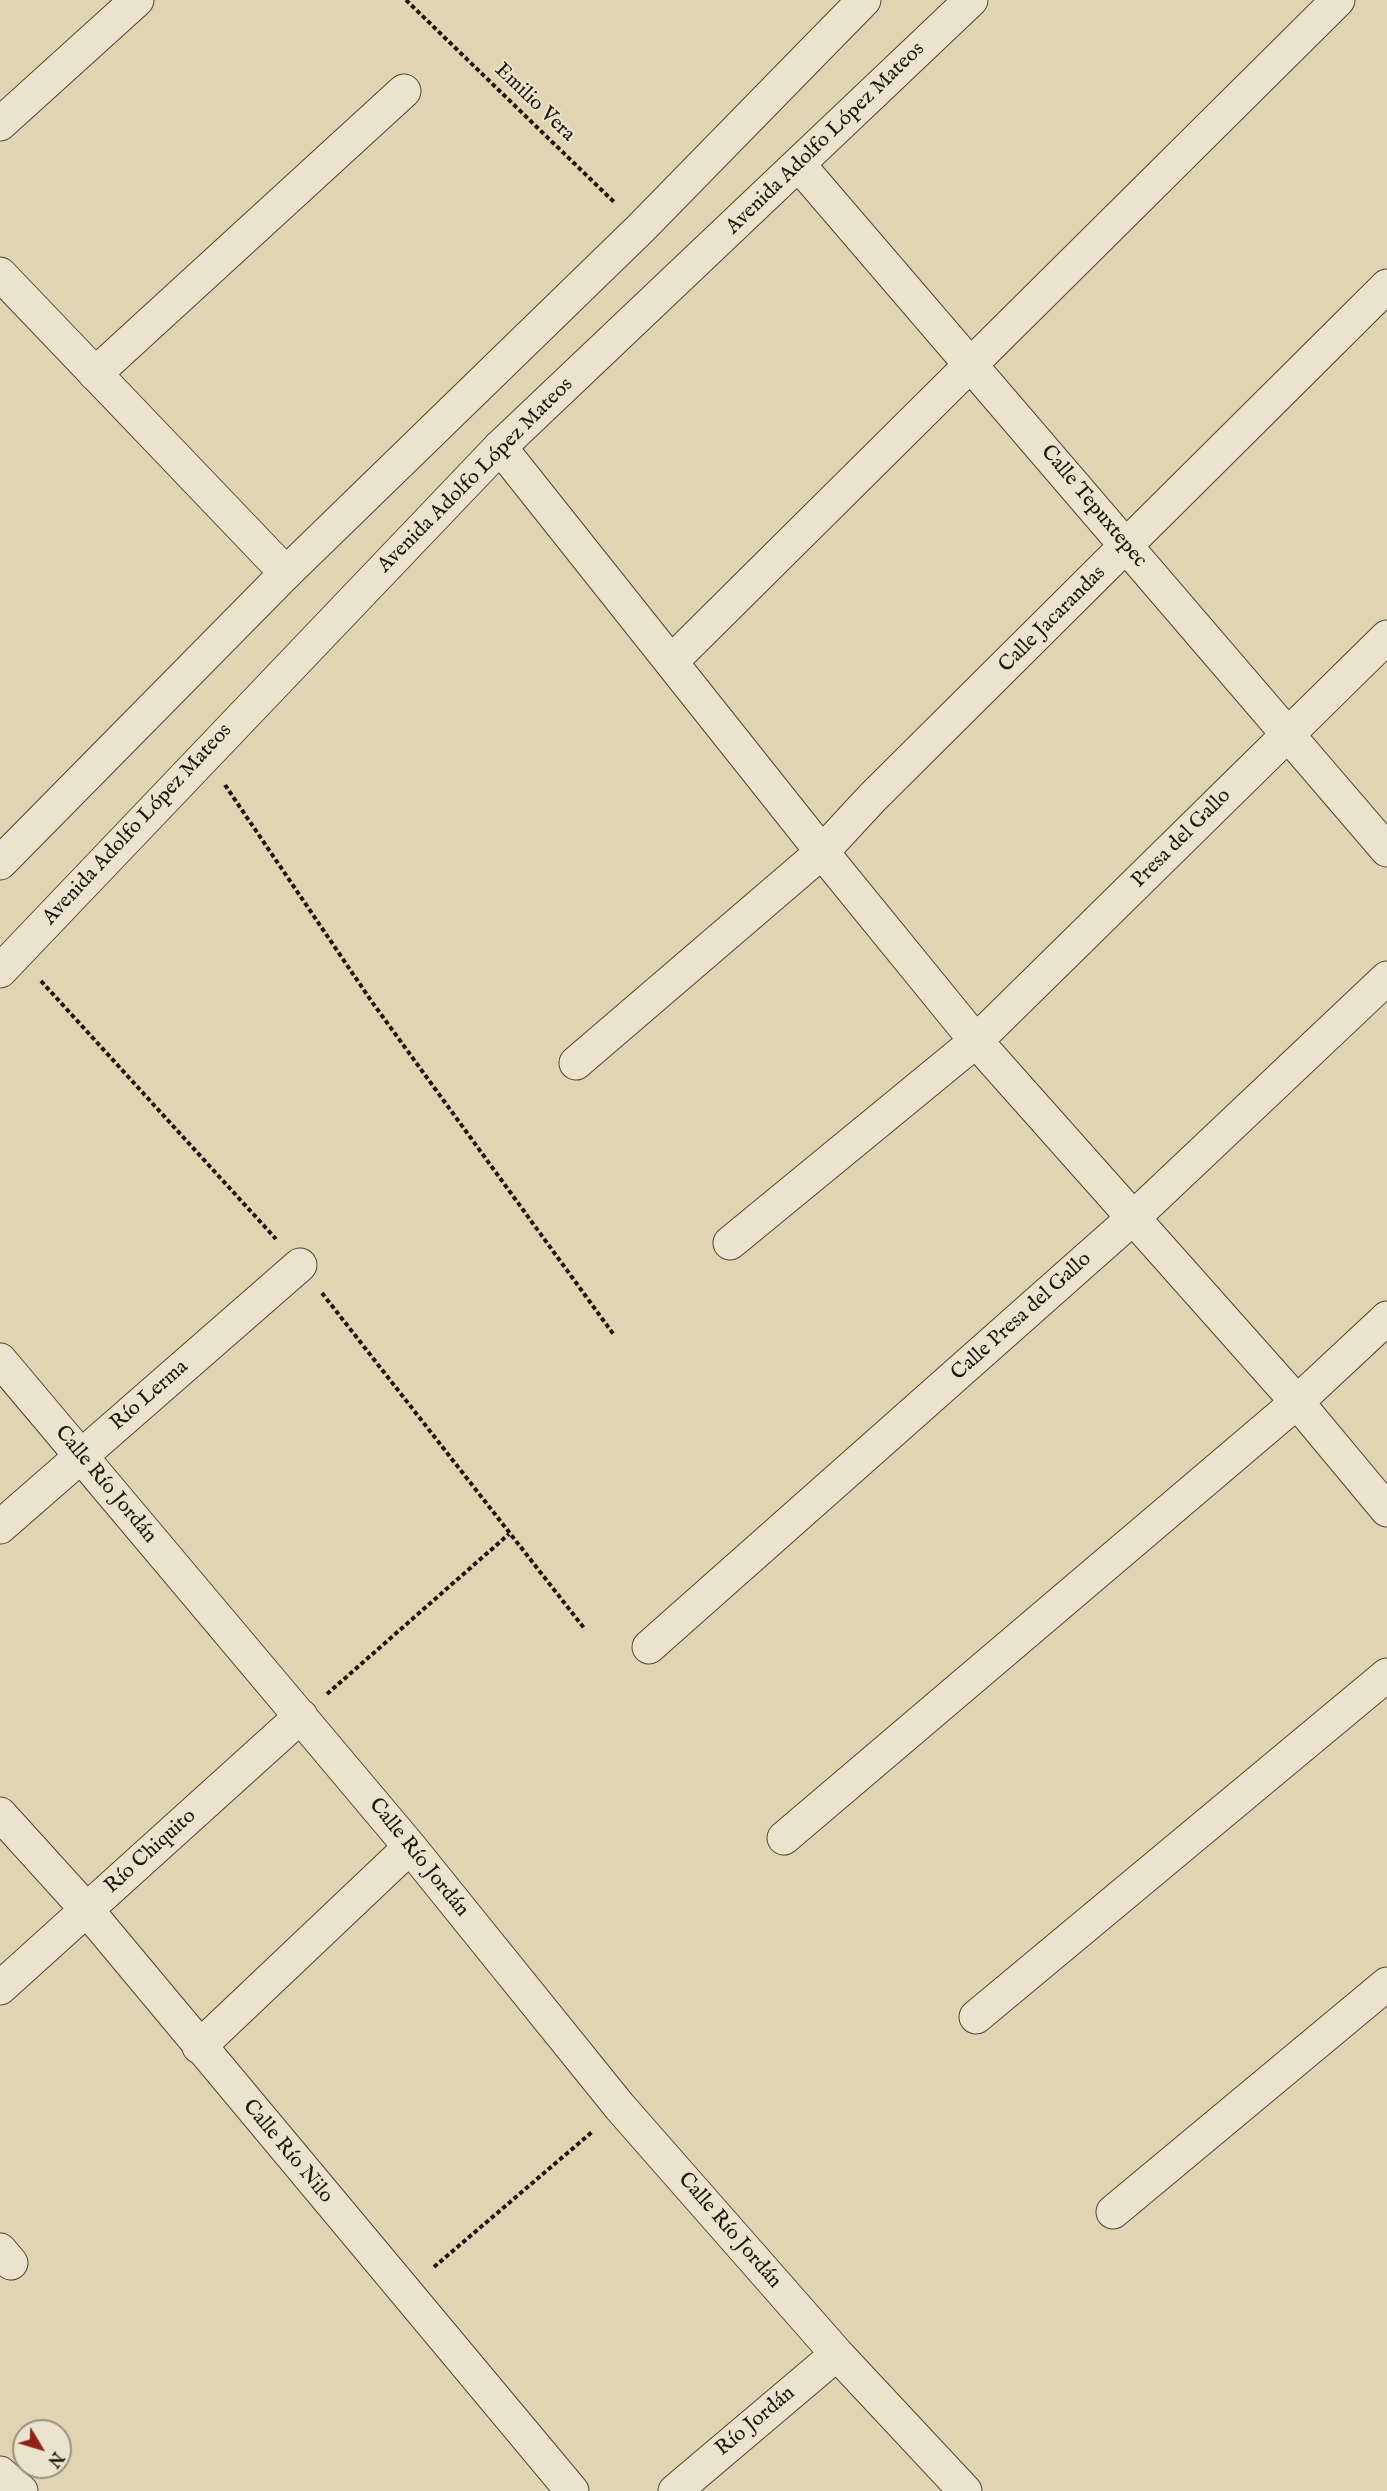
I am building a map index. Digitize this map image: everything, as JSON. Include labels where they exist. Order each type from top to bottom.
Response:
[{"type":"street","points":[[0,124],[137,0]]},
{"type":"street","points":[[0,863],[286,573],[640,228],[864,0]]},
{"type":"street","name":"Avenida Adolfo López Mateos","points":[[0,971],[500,447],[800,165],[971,0]]},
{"type":"street","points":[[671,662],[1338,0]]},
{"type":"street","points":[[96,374],[404,91]]},
{"type":"street","name":"Calle Tepuxtepec","points":[[800,165],[1387,850]]},
{"type":"street","points":[[0,274],[286,573]]},
{"type":"street","name":"Calle Jacarandas","points":[[576,1063],[822,852],[872,798],[1387,286]]},
{"type":"street","points":[[500,447],[822,852],[976,1041],[1297,1402],[1387,1510]]},
{"type":"street","name":"Presa del Gallo","points":[[730,1244],[976,1041],[1387,637]]},
{"type":"street","name":"Calle Presa del Gallo","points":[[649,1647],[1133,1218],[1387,978]]},
{"type":"street","name":"Río Lerma","points":[[0,1527],[300,1265]]},
{"type":"street","points":[[784,1838],[1297,1402],[1387,1318]]},
{"type":"street","name":"Calle Río Jordán","points":[[0,1360],[410,1847],[620,2107],[837,2354],[965,2491]]},
{"type":"street","points":[[976,2017],[1387,1675]]},
{"type":"street","name":"Río Chiquito","points":[[0,1988],[301,1716]]},
{"type":"street","name":"Calle Río Nilo","points":[[0,1814],[87,1910],[199,2047],[572,2491]]},
{"type":"street","points":[[199,2047],[410,1847]]},
{"type":"street","points":[[1113,2212],[1387,1984]]},
{"type":"street","name":"Río Jordán","points":[[675,2491],[837,2354]]},
{"type":"street","points":[[0,2473],[21,2491]]},
{"type":"path","name":"Emilio Vera","points":[[406,0],[640,228]]},
{"type":"path","points":[[205,755],[372,1002],[614,1335]]},
{"type":"path","points":[[301,1716],[509,1534]]},
{"type":"path","points":[[405,2292],[620,2107]]}]
